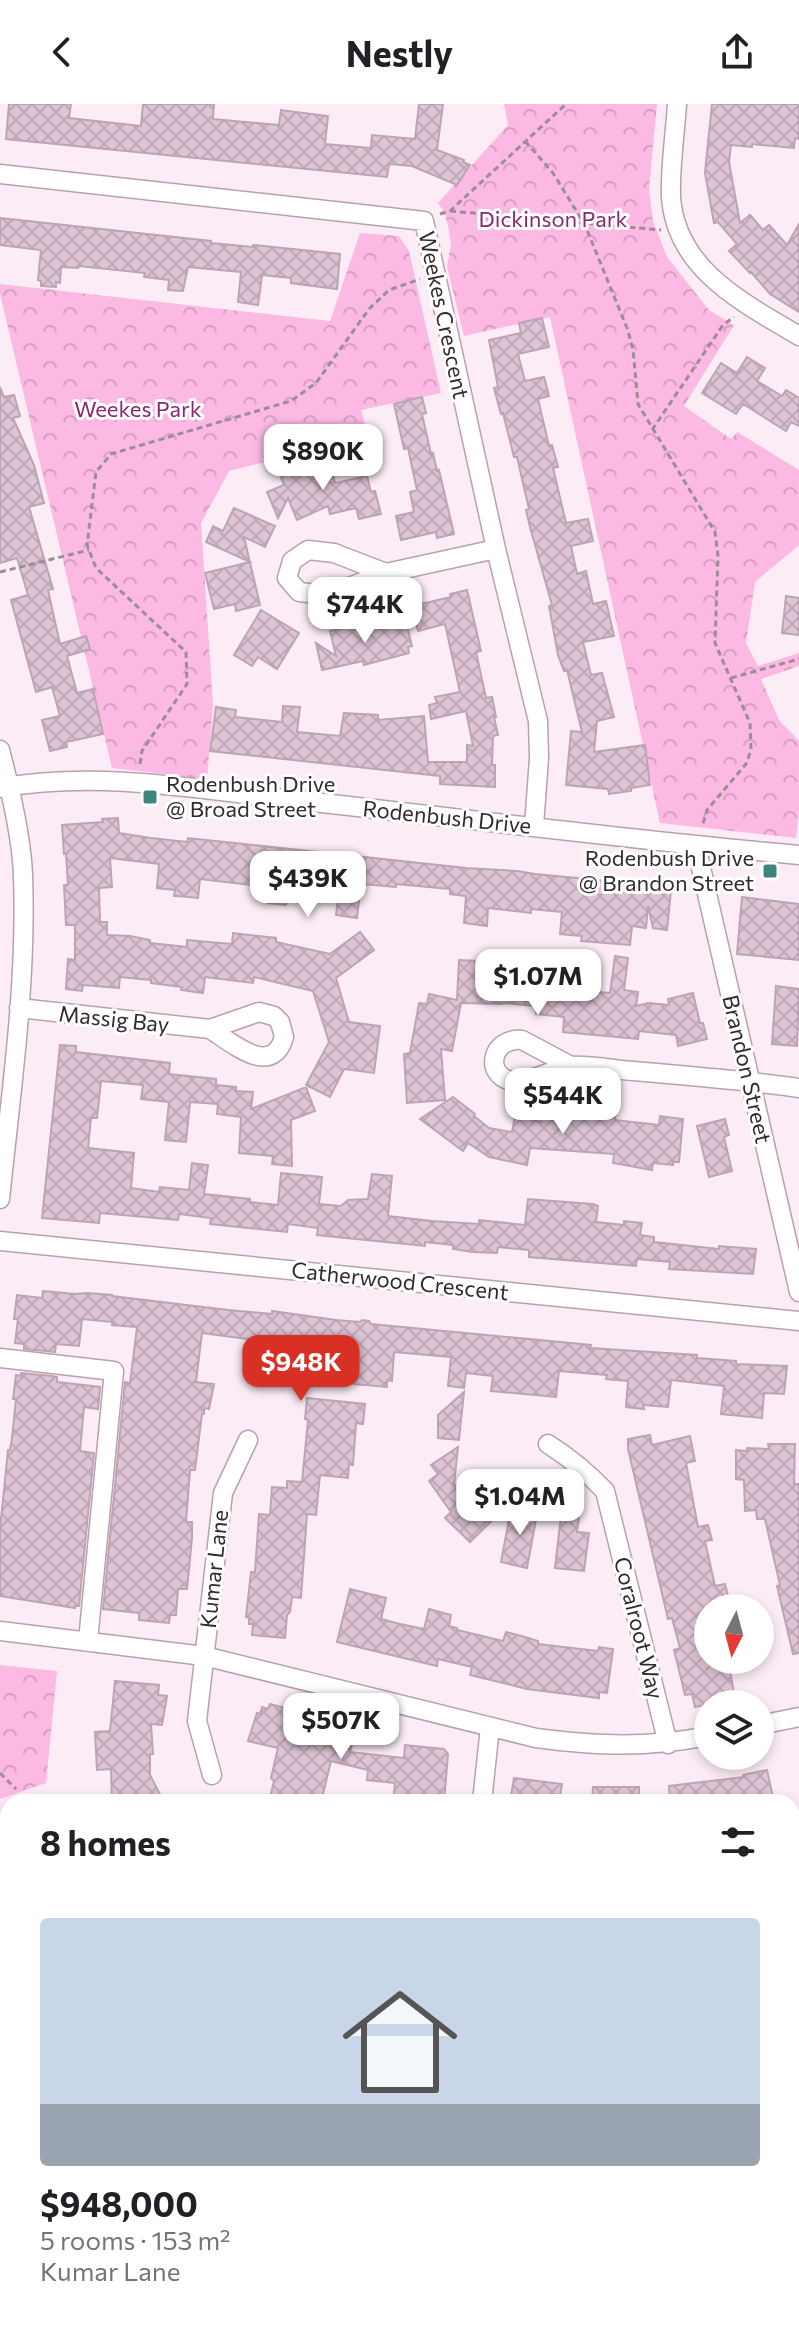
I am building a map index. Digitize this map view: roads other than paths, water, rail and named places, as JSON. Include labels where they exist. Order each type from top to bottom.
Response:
[{"type":"street","points":[[677,104],[671,199],[679,232],[707,274],[748,305],[799,336]]},
{"type":"street","name":"Weekes Crescent","points":[[0,174],[424,221],[496,549],[538,721],[539,758],[534,826]]},
{"type":"street","points":[[386,573],[334,553],[308,550],[292,561],[287,578],[299,592],[328,595],[386,573],[496,549]]},
{"type":"street","points":[[0,750],[23,873],[23,955],[0,1199]]},
{"type":"street","name":"Rodenbush Drive","points":[[5,787],[70,781],[137,783],[799,855]]},
{"type":"street","name":"Brandon Street","points":[[696,846],[799,1292]]},
{"type":"street","name":"Massig Bay","points":[[19,1008],[210,1029]]},
{"type":"street","points":[[571,1066],[799,1088]]},
{"type":"street","name":"Catherwood Crescent","points":[[0,1241],[799,1321]]},
{"type":"street","points":[[0,1358],[114,1371],[88,1641]]},
{"type":"street","name":"Kumar Lane","points":[[212,1775],[197,1721],[223,1493],[248,1440]]},
{"type":"street","name":"Coralroot Way","points":[[548,1444],[569,1457],[605,1491],[668,1744]]},
{"type":"street","points":[[0,1631],[204,1656],[536,1738],[573,1743],[668,1744],[694,1739]]},
{"type":"street","points":[[774,1722],[799,1717]]},
{"type":"street","points":[[483,1794],[490,1727]]},
{"type":"place","name":"Rodenbush Drive @ Broad Street","points":[[150,797]]},
{"type":"place","name":"Rodenbush Drive @ Brandon Street","points":[[770,871]]},
{"type":"park label","name":"Dickinson Park","points":[[553,219]]},
{"type":"park label","name":"Weekes Park","points":[[138,409]]}]
